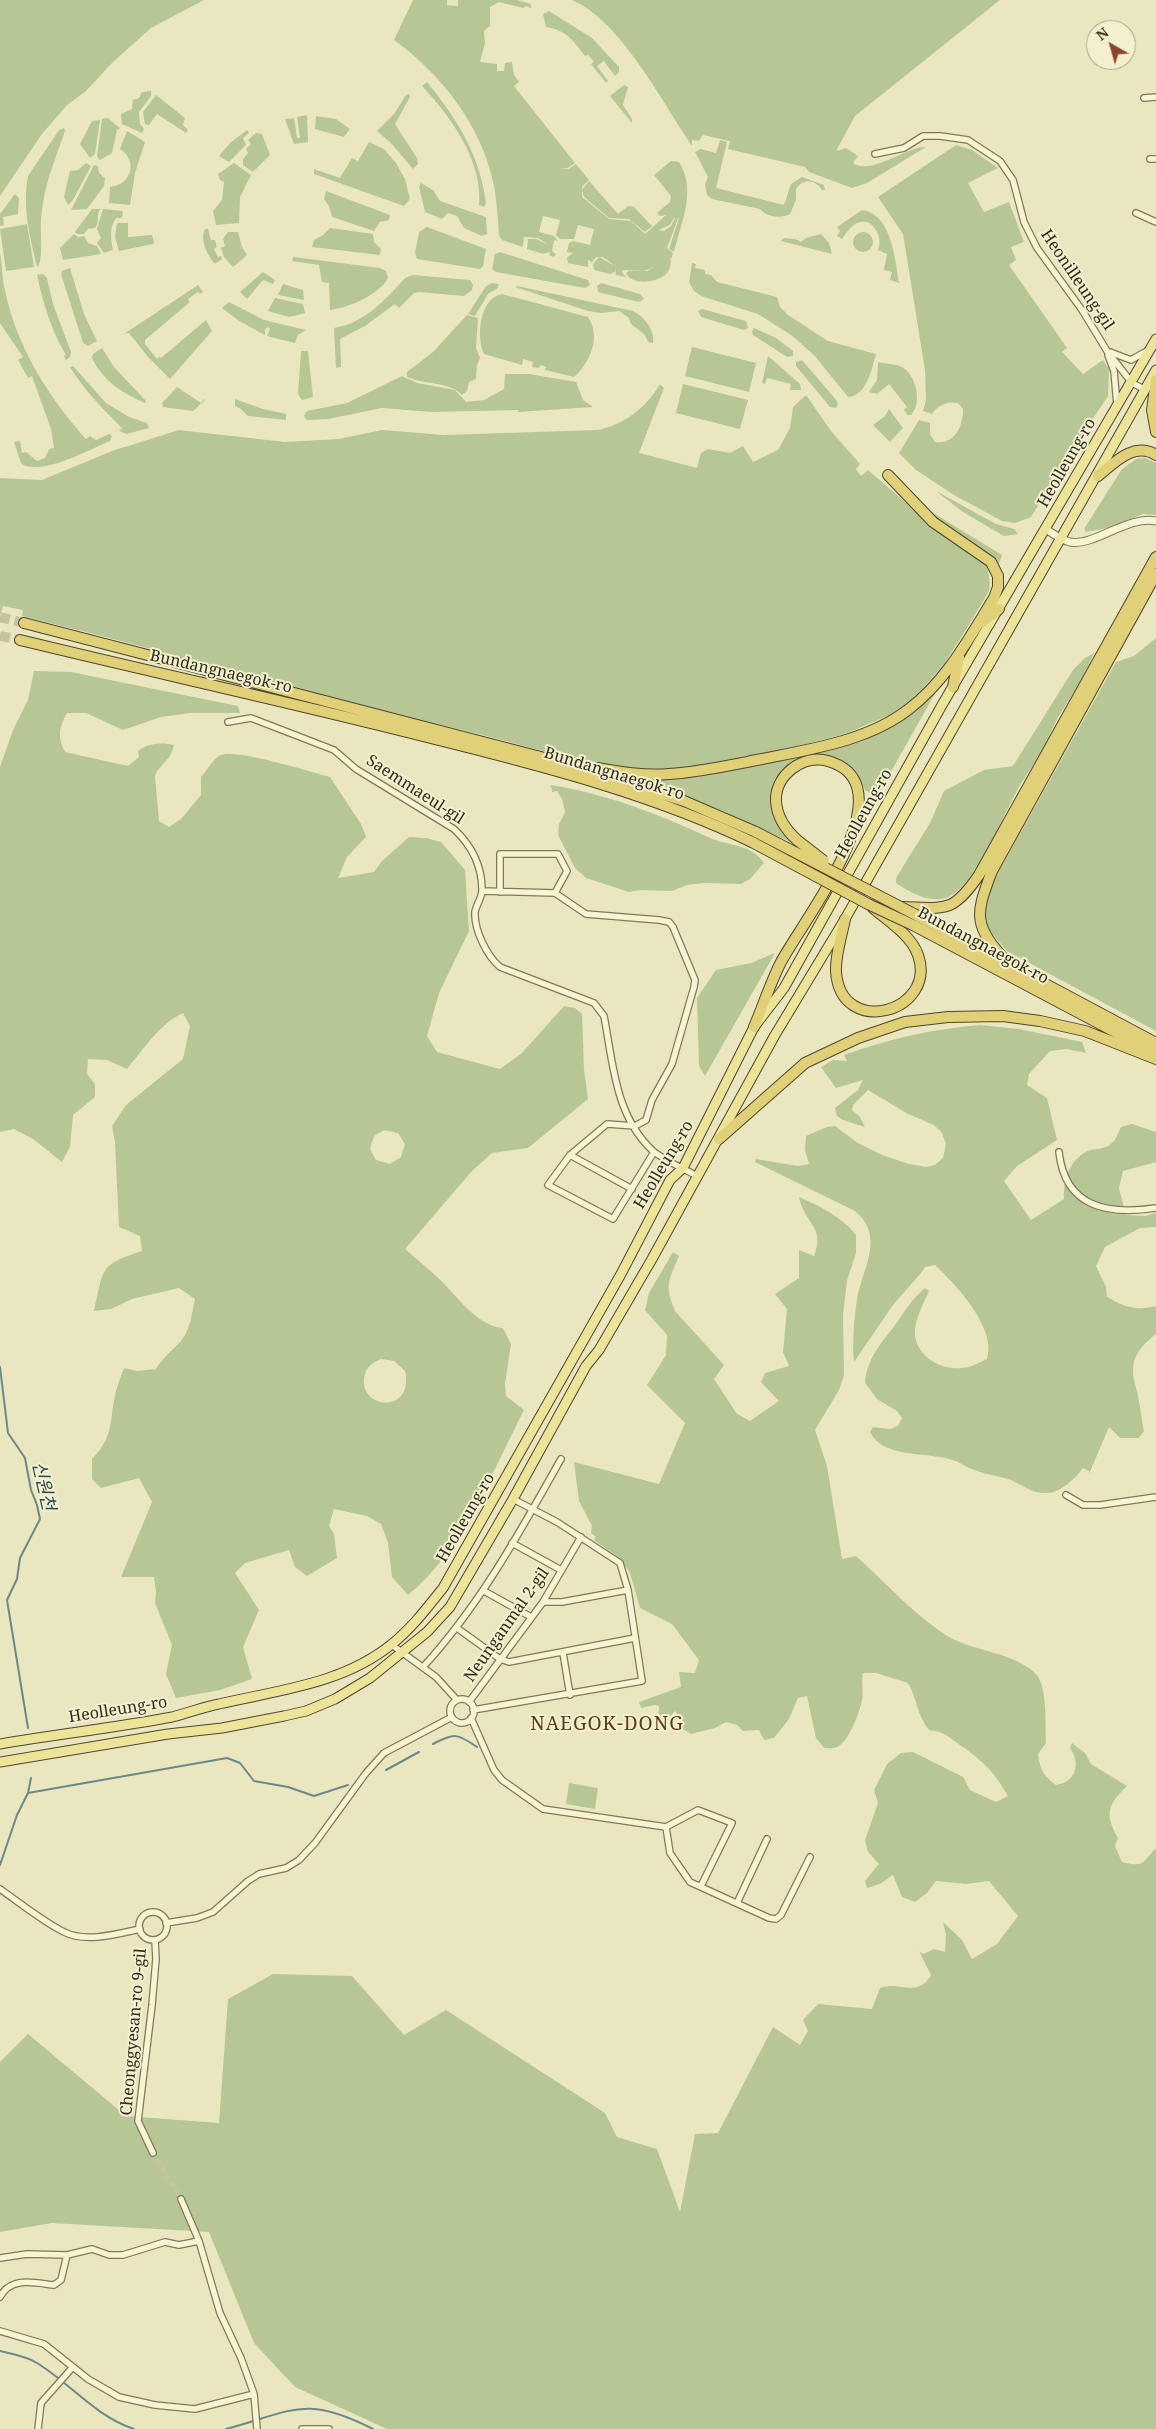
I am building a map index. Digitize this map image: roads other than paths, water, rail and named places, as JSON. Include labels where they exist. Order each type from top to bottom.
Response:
[{"type":"highway","points":[[1156,380],[1152,410],[1156,432]]},
{"type":"highway","points":[[1098,476],[1130,452],[1145,450],[1156,455]]},
{"type":"highway","points":[[564,763],[636,774],[668,774],[719,768],[861,735],[908,710],[945,675],[961,652],[997,591],[996,570],[988,559],[925,514],[888,476]]},
{"type":"highway","points":[[1008,963],[987,938],[980,923],[981,900],[992,871],[1061,735],[1156,557]]},
{"type":"highway","points":[[918,916],[944,908],[964,896],[1156,574]]},
{"type":"highway","points":[[977,626],[999,609]]},
{"type":"highway","name":"Bundangnaegok-ro","points":[[24,623],[564,763],[684,801],[840,870],[1156,1053]]},
{"type":"highway","name":"Bundangnaegok-ro","points":[[20,640],[346,716],[508,757],[680,809],[752,842],[868,904],[918,916],[1156,1043]]},
{"type":"highway","points":[[953,687],[961,652]]},
{"type":"highway","points":[[754,1027],[780,964],[840,870],[857,820],[859,794],[855,782],[847,771],[832,762],[816,759],[798,764],[785,777],[777,793],[777,810],[783,824],[792,836],[840,870]]},
{"type":"highway","points":[[845,919],[836,970],[838,985],[849,1002],[866,1012],[882,1012],[900,1005],[914,993],[920,976],[919,956],[905,936],[868,904]]},
{"type":"highway","points":[[719,1139],[805,1063],[858,1038],[905,1022],[948,1017],[1003,1016],[1040,1021],[1085,1030],[1156,1059]]},
{"type":"main road","name":"Heolleung-ro","points":[[0,1744],[166,1718],[219,1704],[300,1688],[349,1670],[392,1645],[411,1627],[443,1588],[622,1274],[670,1180],[683,1168],[754,1027],[784,988],[953,687],[1156,339]]},
{"type":"main road","name":"Heolleung-ro","points":[[0,1762],[168,1734],[222,1728],[306,1711],[335,1699],[370,1678],[427,1632],[450,1608],[513,1499],[586,1366],[604,1342],[776,1035],[845,919],[942,744],[1098,476],[1156,370]]},
{"type":"street","points":[[1144,98],[1156,97]]},
{"type":"street","name":"Heonilleung-gil","points":[[875,154],[904,148],[923,136],[940,136],[968,140],[1000,161],[1014,180],[1024,222],[1030,236],[1107,351],[1132,383],[1144,389]]},
{"type":"street","points":[[1136,213],[1156,222]]},
{"type":"street","points":[[1107,351],[1131,360],[1151,349]]},
{"type":"street","points":[[1107,351],[1114,372],[1117,407]]},
{"type":"street","points":[[1046,530],[1061,538],[1076,542],[1127,524],[1150,519],[1156,521]]},
{"type":"street","name":"Saemmaeul-gil","points":[[228,722],[251,718],[334,750],[356,769],[454,829],[467,841],[476,859],[482,891],[475,911],[476,928],[493,961],[500,967],[594,1003],[600,1009],[604,1016],[618,1092],[625,1112],[654,1152],[697,1176]]},
{"type":"street","points":[[500,892],[500,854],[558,854],[567,872],[555,893]]},
{"type":"street","points":[[482,891],[555,893],[586,914],[669,922],[695,980],[672,1064],[652,1100],[646,1120],[635,1126],[607,1124],[570,1155],[548,1185],[613,1219],[654,1152]]},
{"type":"street","points":[[1059,1152],[1066,1182],[1088,1203],[1113,1210],[1137,1211],[1156,1208]]},
{"type":"street","points":[[570,1155],[632,1189]]},
{"type":"street","points":[[423,1667],[457,1628],[484,1591],[561,1459]]},
{"type":"street","points":[[1066,1495],[1083,1505],[1156,1497]]},
{"type":"street","points":[[473,1710],[642,1681],[628,1590],[620,1563],[533,1508],[513,1499]]},
{"type":"street","name":"Neunganmal 2-gil","points":[[470,1702],[543,1602],[581,1537]]},
{"type":"street","points":[[512,1543],[561,1570]]},
{"type":"street","points":[[543,1602],[562,1602],[628,1590]]},
{"type":"street","points":[[484,1591],[531,1617]]},
{"type":"street","points":[[457,1628],[500,1659],[508,1662],[635,1638]]},
{"type":"street","points":[[392,1645],[448,1687],[457,1700]]},
{"type":"street","points":[[563,1653],[570,1694]]},
{"type":"street","points":[[470,1718],[461,1722],[452,1717],[450,1707],[457,1700],[465,1699],[470,1702],[473,1710],[470,1718],[494,1770],[502,1780],[543,1809],[666,1827],[698,1810],[732,1823],[701,1886]]},
{"type":"street","points":[[166,1923],[197,1918],[213,1912],[248,1880],[259,1874],[286,1868],[299,1860],[315,1843],[366,1773],[384,1753],[452,1717]]},
{"type":"street","points":[[666,1827],[670,1853],[690,1882],[769,1918],[776,1919],[786,1905],[810,1857]]},
{"type":"street","points":[[737,1902],[767,1839]]},
{"type":"street","points":[[1,1890],[65,1932],[81,1936],[102,1936],[140,1929]]},
{"type":"street","points":[[148,1913],[161,1915],[166,1923],[163,1935],[155,1940],[144,1936],[140,1929],[141,1919],[148,1913]]},
{"type":"street","name":"Cheonggyesan-ro 9-gil","points":[[153,2153],[138,2121],[152,2005],[156,1959],[155,1940]]},
{"type":"street","points":[[180,2199],[199,2241],[220,2313],[241,2358],[254,2397],[257,2429]]},
{"type":"street","points":[[0,2258],[27,2254],[67,2255],[92,2249],[109,2255],[122,2255],[165,2242],[179,2245],[199,2241]]},
{"type":"street","points":[[0,2297],[7,2288],[20,2282],[58,2284],[67,2255]]},
{"type":"street","points":[[0,2331],[44,2344],[70,2370],[119,2397],[155,2404],[195,2408],[254,2397]]},
{"type":"street","points":[[38,2429],[41,2403],[70,2370]]},
{"type":"street","points":[[302,2429],[329,2429]]},
{"type":"waterway","name":"신원천","points":[[0,1367],[8,1433],[25,1458],[31,1490],[40,1519],[20,1558],[17,1579],[7,1600],[28,1728]]},
{"type":"waterway","points":[[433,1744],[455,1736],[465,1739],[477,1747]]},
{"type":"waterway","points":[[386,1770],[419,1752]]},
{"type":"waterway","points":[[28,1793],[227,1758],[240,1763],[254,1781],[288,1787],[314,1796],[348,1785]]},
{"type":"waterway","name":"신원천","points":[[0,1865],[17,1815],[28,1793],[31,1778]]},
{"type":"waterway","points":[[0,2351],[24,2357],[37,2363],[95,2408],[134,2429]]},
{"type":"waterway","points":[[226,2429],[299,2409],[331,2412],[350,2418],[373,2429]]},
{"type":"tunnel","points":[[0,617],[24,623]]},
{"type":"tunnel","points":[[0,636],[20,640]]},
{"type":"tunnel","points":[[153,2153],[181,2199]]},
{"type":"district","name":"NAEGOK-DONG","points":[[607,1725]]}]
